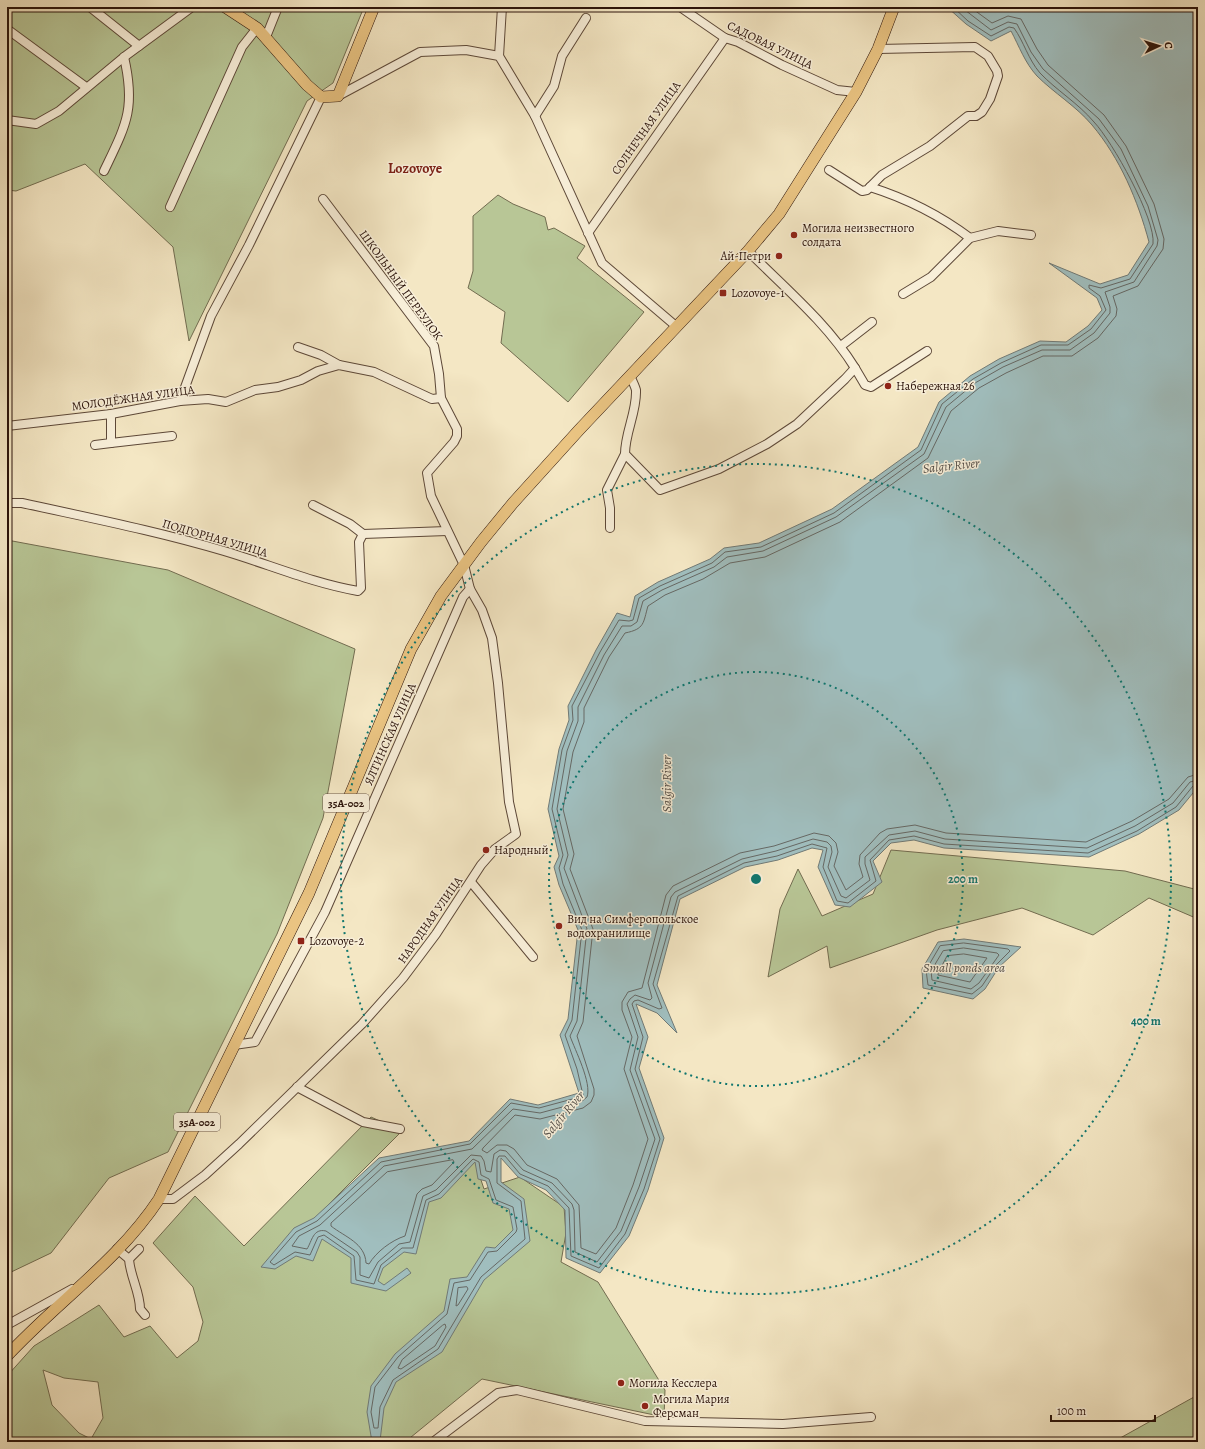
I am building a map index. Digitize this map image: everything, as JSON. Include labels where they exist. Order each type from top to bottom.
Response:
[{"type":"main road","points":[[225,7],[257,28],[307,85],[321,96],[338,96],[374,7]]},
{"type":"main road","name":"35А-002","points":[[7,1356],[117,1249],[148,1215],[159,1199],[309,893],[411,649],[441,596],[513,503],[748,251],[779,214],[856,92],[878,49],[894,7]]},
{"type":"street","points":[[90,7],[139,46]]},
{"type":"street","points":[[7,120],[36,124],[59,112],[86,87],[124,57],[192,7]]},
{"type":"street","points":[[266,38],[278,7]]},
{"type":"street","points":[[502,7],[499,56],[535,116],[602,263],[677,327]]},
{"type":"street","name":"САДОВАЯ УЛИЦА","points":[[680,7],[725,38],[738,42],[782,65],[837,90],[856,92]]},
{"type":"street","points":[[535,116],[554,86],[562,56],[586,18]]},
{"type":"street","points":[[170,207],[242,47],[257,28]]},
{"type":"street","points":[[7,29],[86,87]]},
{"type":"street","name":"СОЛНЕЧНАЯ УЛИЦА","points":[[588,233],[725,38]]},
{"type":"street","points":[[829,170],[862,191],[867,190],[882,175],[930,146],[968,116],[976,116],[982,112],[990,99],[998,76],[997,71],[988,56],[975,47],[878,49]]},
{"type":"street","points":[[338,96],[420,52],[466,50],[499,56]]},
{"type":"street","points":[[104,171],[121,135],[129,110],[130,82],[124,57]]},
{"type":"street","points":[[180,401],[211,316],[249,245],[321,96]]},
{"type":"street","points":[[870,188],[888,193],[950,223],[970,238]]},
{"type":"street","name":"ШКОЛЬНЫЙ ПЕРЕУЛОК","points":[[323,199],[434,346],[439,374],[441,398],[457,429],[457,436]]},
{"type":"street","points":[[904,294],[931,277],[970,238],[998,231],[1031,235]]},
{"type":"street","points":[[748,251],[804,306],[841,346],[865,385],[871,387],[927,351]]},
{"type":"street","points":[[841,346],[872,322]]},
{"type":"street","points":[[298,347],[321,355],[339,365]]},
{"type":"street","name":"МОЛОДЁЖНАЯ УЛИЦА","points":[[7,426],[111,414],[180,401],[208,399],[226,402],[255,390],[278,387],[301,380],[318,370],[339,365],[374,372],[432,399],[441,398]]},
{"type":"street","points":[[625,454],[660,490],[718,468],[767,444],[797,424],[855,368]]},
{"type":"street","points":[[610,528],[610,508],[607,490],[625,454],[625,442],[633,415],[636,389],[630,376]]},
{"type":"street","points":[[111,414],[111,443]]},
{"type":"street","points":[[95,445],[172,436]]},
{"type":"street","name":"НАРОДНАЯ УЛИЦА","points":[[159,1199],[173,1199],[205,1175],[240,1144],[362,1024],[403,978],[436,934],[481,865],[495,849],[516,834],[509,802],[498,683],[492,638],[482,610],[470,589],[464,565],[431,496],[427,473],[457,436]]},
{"type":"street","name":"ПОДГОРНАЯ УЛИЦА","points":[[7,503],[22,503],[116,522],[223,551],[337,587],[358,591],[360,588],[359,542],[363,534]]},
{"type":"street","points":[[313,505],[350,524],[363,534],[447,531]]},
{"type":"street","name":"ЯЛТИНСКАЯ УЛИЦА","points":[[234,1045],[255,1042],[325,912],[463,597],[470,589]]},
{"type":"street","points":[[471,882],[533,957]]},
{"type":"street","points":[[297,1087],[363,1122],[400,1129]]},
{"type":"street","points":[[117,1249],[129,1259],[130,1269],[140,1300],[140,1309],[144,1315]]},
{"type":"street","points":[[129,1259],[139,1249]]},
{"type":"street","points":[[7,1331],[10,1324],[81,1284]]},
{"type":"street","points":[[433,1442],[498,1393],[517,1390],[645,1421],[784,1424],[871,1416]]},
{"type":"green space","points":[[7,7],[364,7],[333,83],[307,101],[189,341],[173,247],[85,164],[16,191],[7,190]]},
{"type":"green space","points":[[498,195],[513,204],[545,217],[548,230],[554,228],[585,246],[577,258],[644,312],[568,402],[501,343],[505,312],[468,288],[473,271],[473,216]]},
{"type":"green space","points":[[7,540],[168,570],[355,649],[323,818],[277,934],[168,1152],[109,1178],[51,1253],[7,1274]]},
{"type":"green space","points":[[891,850],[1125,871],[1198,890],[1198,919],[1149,898],[1093,935],[1022,908],[937,930],[830,968],[827,946],[768,977],[780,909],[798,869],[822,916],[873,894]]},
{"type":"green space","points":[[371,1117],[402,1131],[320,1213],[473,1156],[484,1189],[520,1177],[564,1207],[566,1233],[561,1262],[598,1282],[665,1390],[664,1417],[482,1379],[405,1442],[7,1442],[7,1376],[34,1346],[99,1305],[124,1337],[150,1326],[177,1358],[198,1341],[203,1322],[193,1287],[153,1243],[195,1196],[244,1246]],"holes":[[[43,1370],[64,1378],[98,1382],[103,1418],[91,1439],[79,1433],[52,1405]]]},
{"type":"green space","points":[[1194,1397],[1198,1398],[1198,1442],[1113,1442]]},
{"type":"water","name":"Salgir River","points":[[947,7],[1198,7],[1198,787],[1179,810],[1139,834],[1089,857],[944,848],[914,840],[891,843],[873,861],[882,882],[850,907],[835,905],[818,867],[823,850],[812,848],[778,860],[745,867],[680,899],[657,985],[677,1033],[657,1013],[636,1004],[648,1037],[639,1068],[664,1138],[648,1190],[629,1236],[600,1273],[566,1258],[565,1210],[546,1190],[518,1177],[501,1158],[501,1182],[524,1199],[530,1241],[484,1280],[442,1352],[396,1382],[384,1408],[380,1441],[372,1442],[367,1412],[371,1386],[395,1354],[444,1311],[450,1279],[467,1277],[486,1247],[495,1248],[513,1230],[509,1209],[493,1203],[486,1181],[478,1179],[475,1162],[441,1198],[429,1202],[416,1254],[404,1252],[383,1268],[378,1281],[384,1285],[407,1268],[411,1273],[386,1291],[351,1283],[351,1258],[322,1239],[313,1261],[296,1256],[275,1269],[261,1267],[294,1228],[314,1218],[379,1158],[469,1141],[510,1099],[538,1105],[579,1093],[560,1035],[568,1019],[578,930],[559,885],[554,867],[559,856],[548,809],[559,749],[569,720],[568,706],[596,650],[617,613],[630,617],[635,596],[658,582],[710,559],[724,548],[759,543],[832,509],[918,447],[939,402],[970,376],[999,359],[1040,341],[1066,342],[1088,326],[1102,310],[1097,298],[1049,263],[1100,284],[1128,275],[1149,242],[1134,196],[1127,180],[1111,151],[1086,118],[1037,76],[1026,60],[1011,31],[991,41],[966,24]]},
{"type":"water","name":"Small ponds area","points":[[964,939],[1021,947],[999,967],[985,989],[973,999],[923,988],[922,969],[938,942]]},
{"type":"place","name":"Могила неизвестного солдата","points":[[794,235]]},
{"type":"place","name":"Ай-Петри","points":[[779,256]]},
{"type":"place","name":"Lozovoye-1","points":[[723,293]]},
{"type":"place","name":"Набережная 26","points":[[888,386]]},
{"type":"place","name":"Народный","points":[[486,850]]},
{"type":"place","name":"Вид на Симферопольское водохранилище","points":[[559,926]]},
{"type":"place","name":"Lozovoye-2","points":[[301,941]]},
{"type":"place","name":"Могила Кесслера","points":[[621,1383]]},
{"type":"place","name":"Могила Мария Ферсман","points":[[645,1406]]},
{"type":"district","name":"Lozovoye","points":[[415,168]]}]
